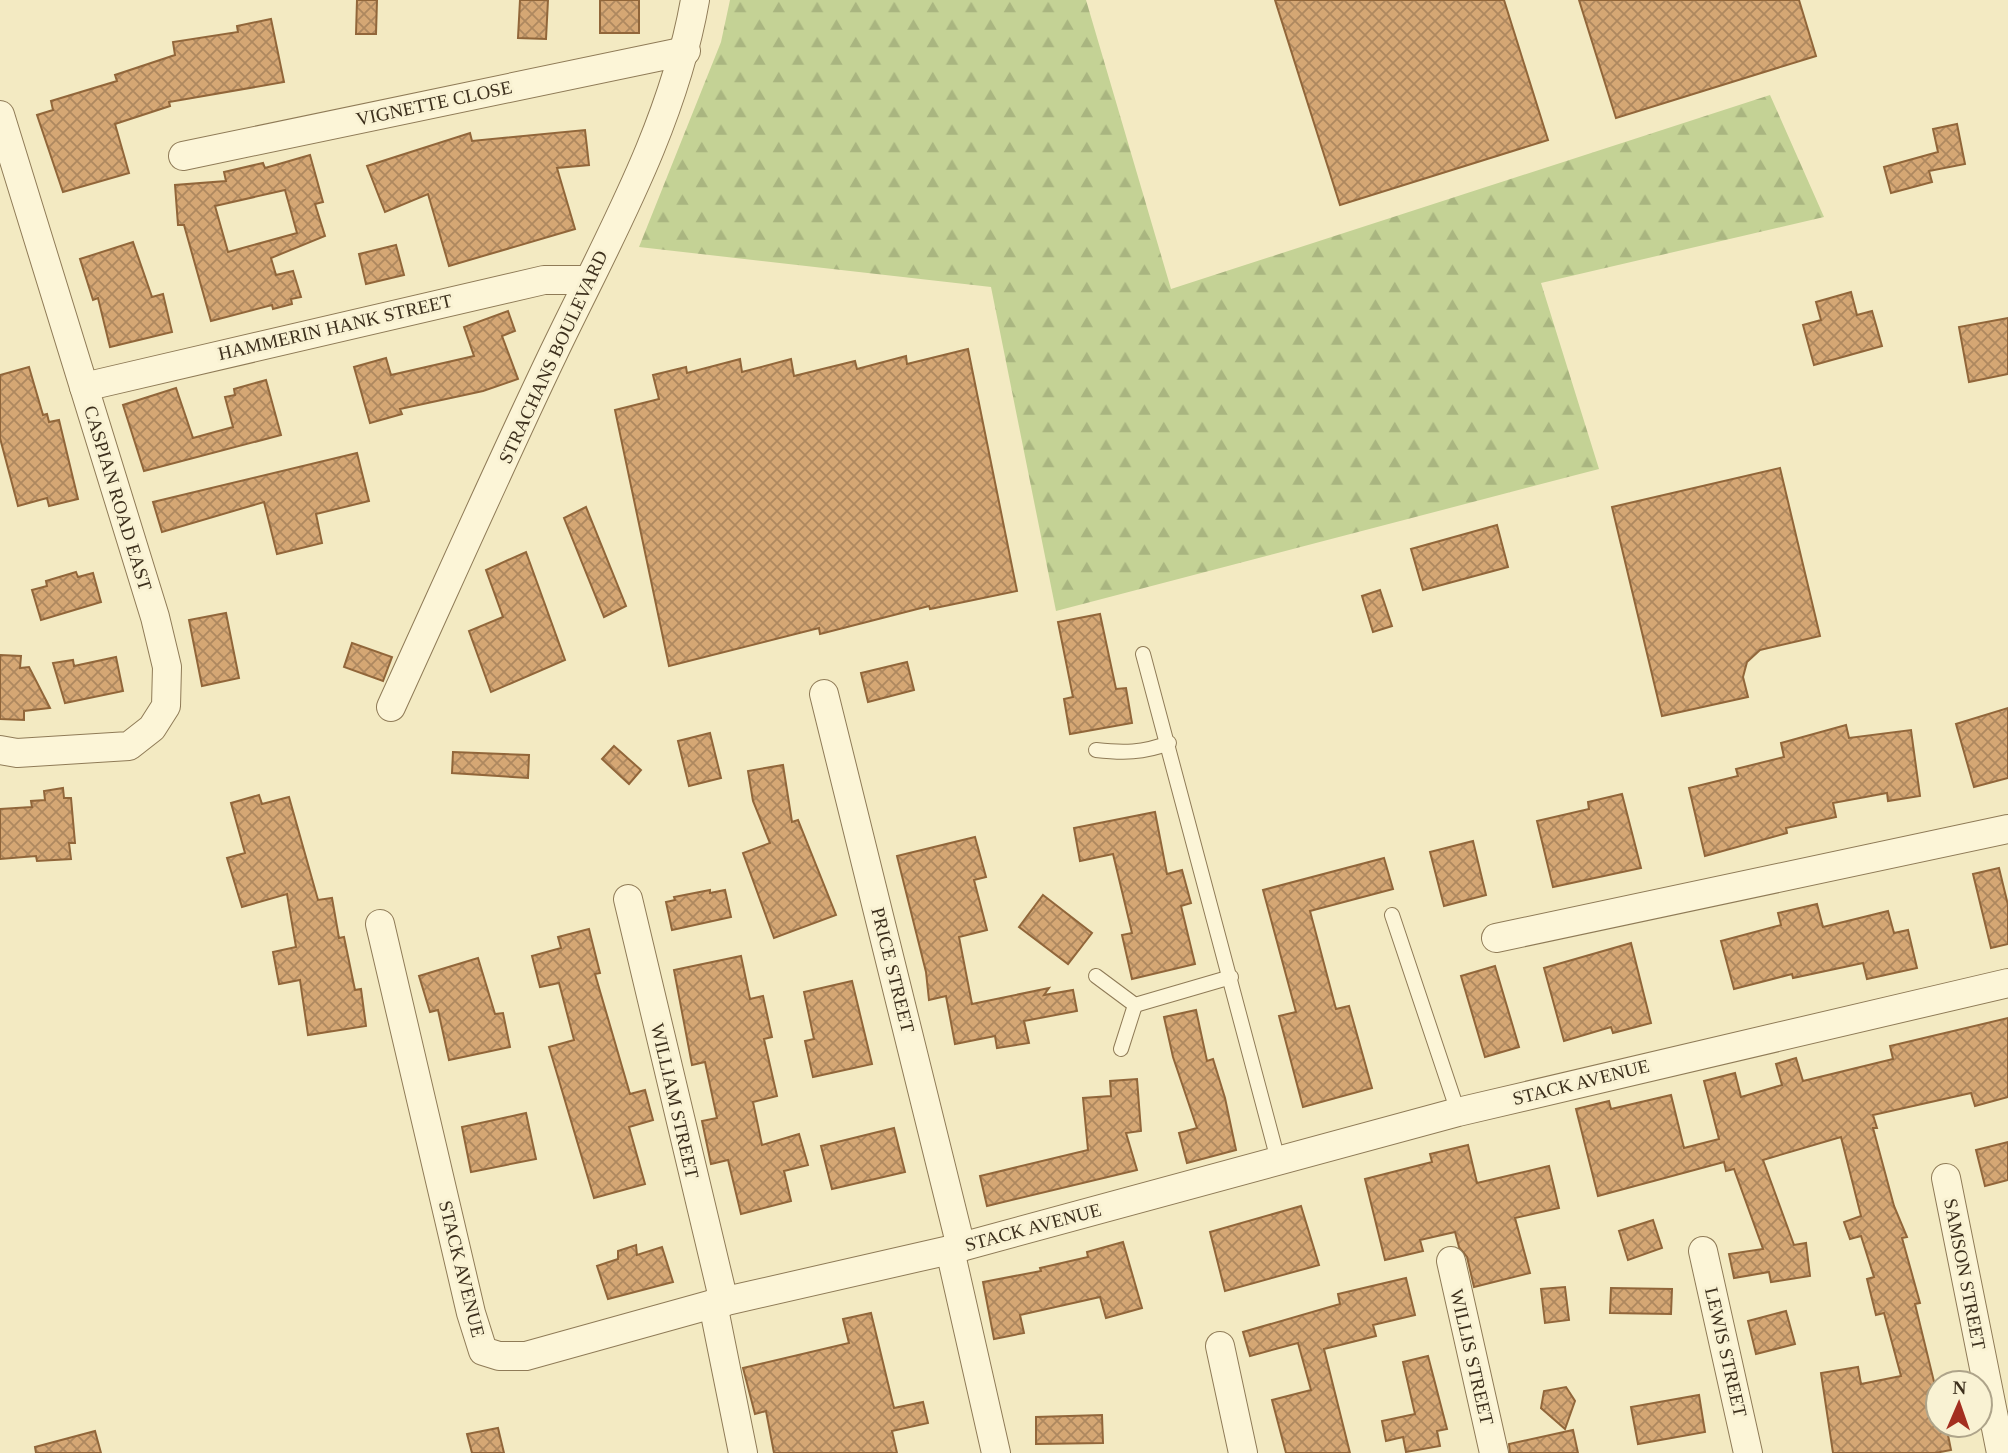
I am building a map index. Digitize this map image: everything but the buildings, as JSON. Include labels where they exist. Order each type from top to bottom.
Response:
[{"type":"street","name":"STRACHANS BOULEVARD","points":[[391,707],[588,280],[634,191],[686,51],[695,0]]},
{"type":"street","name":"VIGNETTE CLOSE","points":[[183,156],[686,51]]},
{"type":"street","name":"CASPIAN ROAD EAST","points":[[0,116],[155,617],[167,667],[166,706],[152,728],[129,746],[30,752],[0,750]]},
{"type":"street","name":"HAMMERIN HANK STREET","points":[[84,387],[544,279],[588,280]]},
{"type":"street","name":"PRICE STREET","points":[[824,694],[956,1248],[996,1453]]},
{"type":"street","points":[[1496,938],[2008,829]]},
{"type":"street","name":"WILLIAM STREET","points":[[628,899],[718,1303],[743,1453]]},
{"type":"street","name":"STACK AVENUE","points":[[380,924],[471,1313],[484,1351],[499,1356],[526,1356],[718,1303],[956,1248],[1458,1112],[2008,983]]},
{"type":"street","name":"SAMSON STREET","points":[[1946,1178],[2001,1453]]},
{"type":"street","name":"LEWIS STREET","points":[[1703,1251],[1748,1453]]},
{"type":"street","name":"WILLIS STREET","points":[[1451,1261],[1494,1453]]},
{"type":"street","points":[[1220,1346],[1243,1453]]},
{"type":"lane","points":[[1143,654],[1169,743],[1278,1160]]},
{"type":"lane","points":[[1096,750],[1136,752],[1169,743]]},
{"type":"lane","points":[[1392,915],[1458,1112]]},
{"type":"lane","points":[[1096,976],[1135,1005]]},
{"type":"lane","points":[[1135,1005],[1231,977]]},
{"type":"lane","points":[[1121,1049],[1135,1005]]},
{"type":"green space","points":[[730,0],[1086,0],[1171,289],[1770,95],[1824,217],[1541,283],[1599,469],[1056,611],[991,287],[639,247],[721,42]]}]
